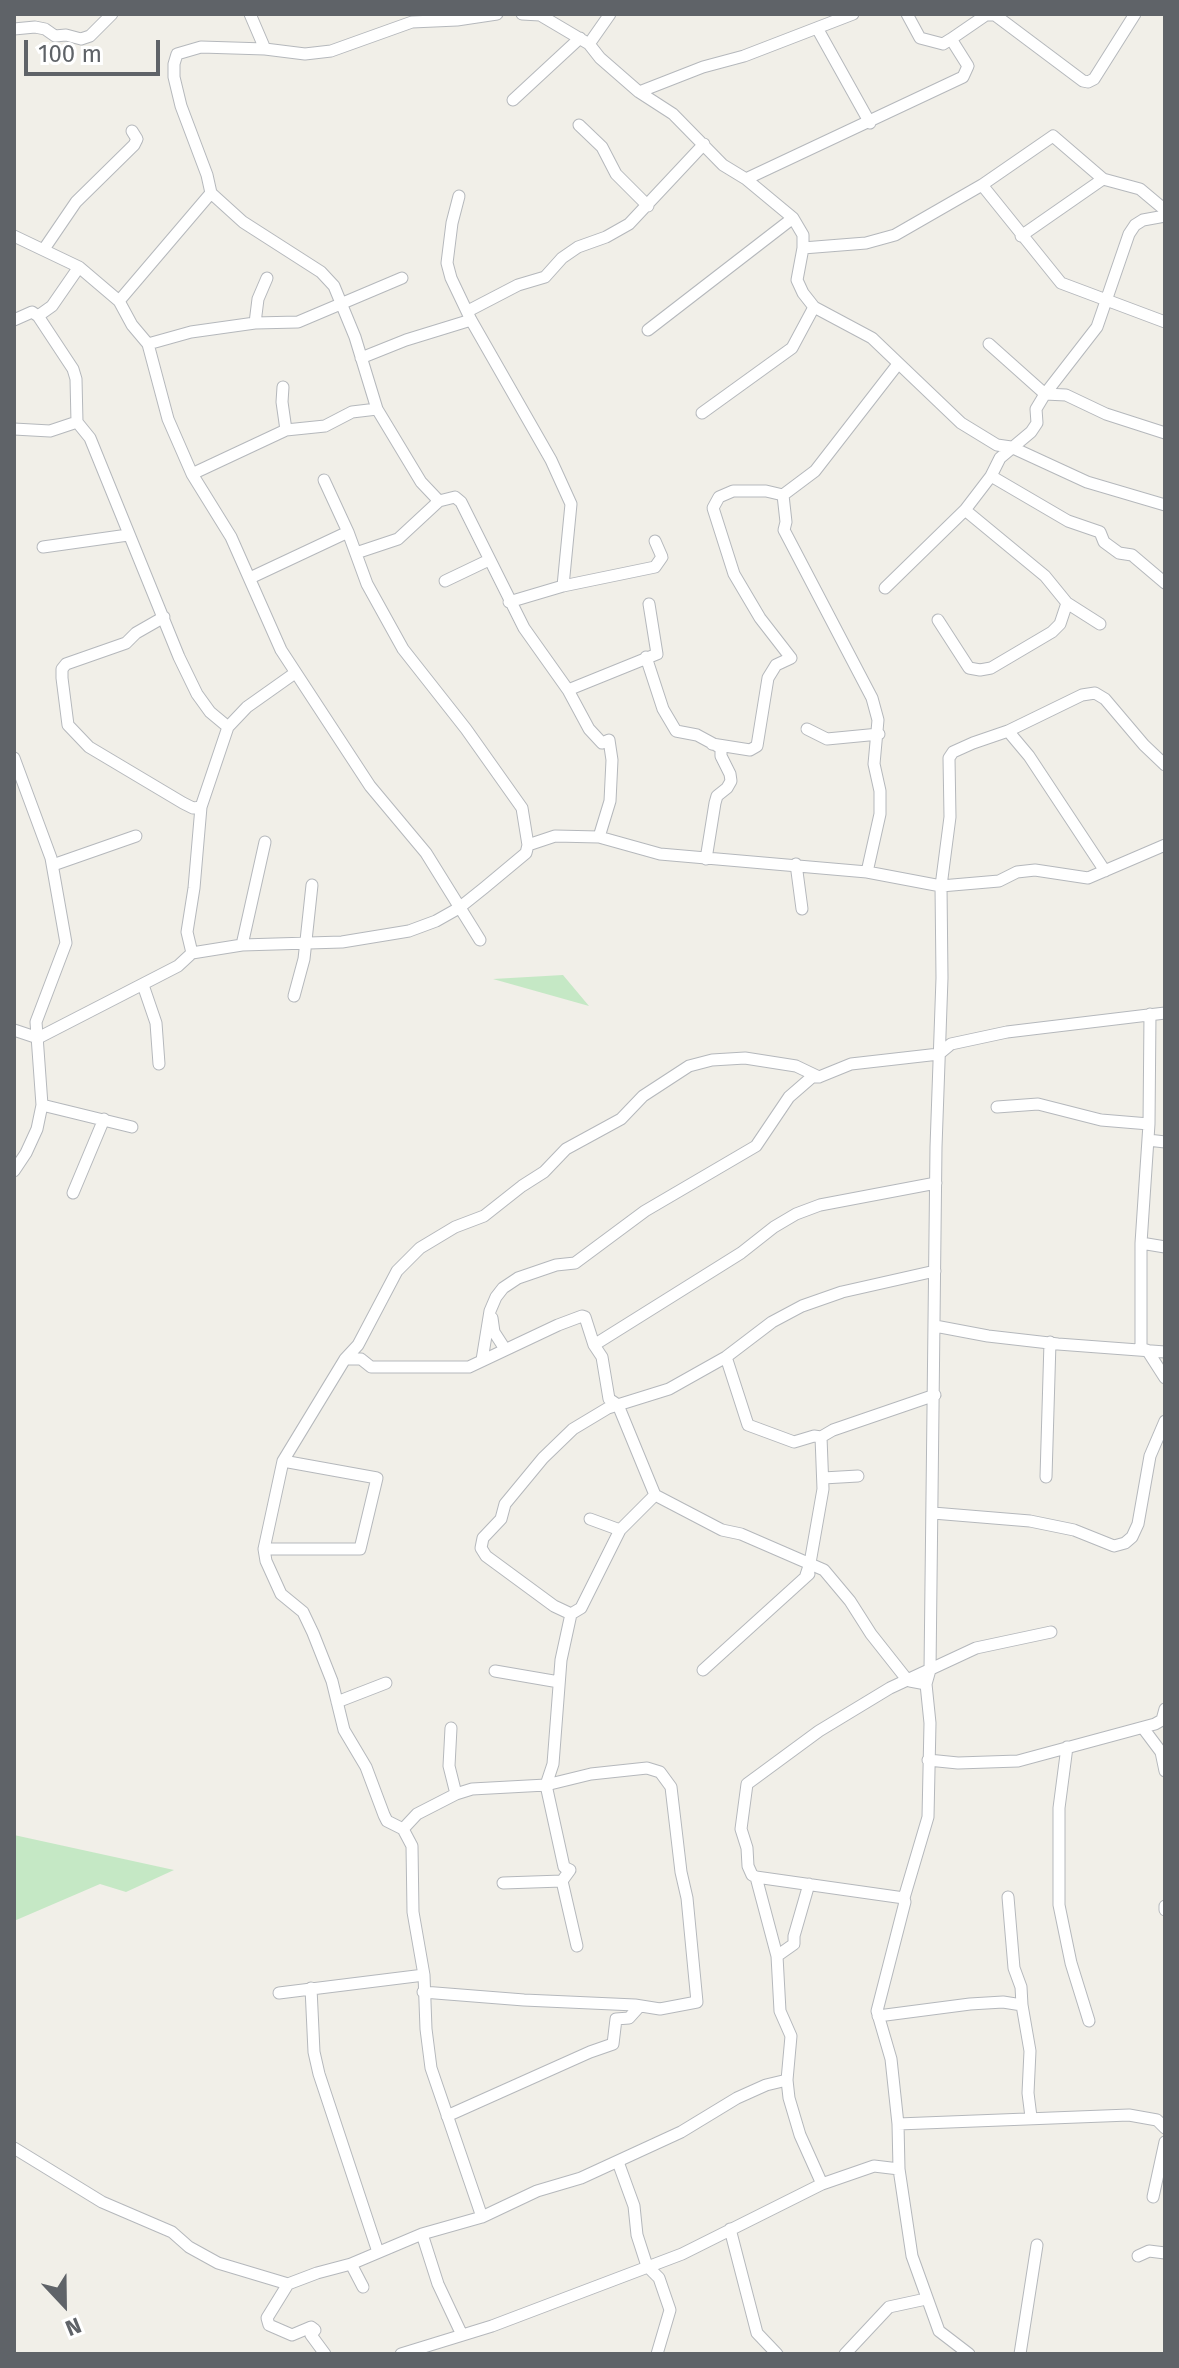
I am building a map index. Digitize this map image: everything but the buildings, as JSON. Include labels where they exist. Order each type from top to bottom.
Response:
[{"type":"street","points":[[14,29],[35,27],[55,36],[81,39],[90,36],[112,14]]},
{"type":"street","points":[[250,14],[265,49]]},
{"type":"street","points":[[439,501],[421,482],[377,409],[334,286],[325,276],[243,222],[211,193],[181,106],[174,64],[177,54],[201,47],[305,54],[331,51],[412,22],[497,14]]},
{"type":"street","points":[[522,14],[540,15],[584,41],[639,92],[673,114],[723,165],[746,179],[793,218],[803,235],[797,280],[799,288],[814,307],[872,338],[961,423],[997,445],[1011,447],[1087,482],[1165,505]]},
{"type":"street","points":[[513,100],[584,41],[610,14]]},
{"type":"street","points":[[639,92],[853,14]]},
{"type":"street","points":[[907,14],[920,38],[943,44],[981,17],[995,15],[1088,82],[1094,79],[1135,14]]},
{"type":"street","points":[[817,28],[870,123]]},
{"type":"street","points":[[746,179],[870,123],[967,74],[968,66],[951,39]]},
{"type":"street","points":[[579,125],[602,147],[616,174],[648,206]]},
{"type":"street","points":[[44,249],[76,202],[134,145],[137,139],[132,131]]},
{"type":"street","points":[[803,248],[866,243],[895,235],[982,185],[1053,136],[1103,179],[1140,189],[1165,213],[1143,220],[1129,234],[1097,327],[1045,394],[1036,409],[1037,423],[1031,432],[1000,458],[991,476],[965,510],[885,588]]},
{"type":"street","points":[[361,358],[470,315],[518,285],[545,277],[562,258],[578,247],[629,224],[704,144]]},
{"type":"street","points":[[1021,236],[1103,179]]},
{"type":"street","points":[[982,185],[1061,283],[1165,322]]},
{"type":"street","points":[[119,301],[211,193]]},
{"type":"street","points":[[459,196],[447,263],[451,278],[470,315],[551,460],[571,504],[563,586]]},
{"type":"street","points":[[648,330],[793,218]]},
{"type":"street","points":[[14,236],[79,267],[119,301],[132,325],[148,344],[168,419],[192,474],[231,537],[261,610],[295,673],[370,786],[426,853],[480,940]]},
{"type":"street","points":[[38,316],[52,306],[79,267]]},
{"type":"street","points":[[255,323],[258,299],[267,278]]},
{"type":"street","points":[[148,344],[191,332],[255,323],[298,322],[402,278]]},
{"type":"street","points":[[702,413],[792,348],[814,307]]},
{"type":"street","points":[[14,320],[32,312],[38,316],[73,369],[77,422],[90,438],[197,694],[210,712],[228,727]]},
{"type":"street","points":[[989,344],[1045,394],[1066,395],[1106,414],[1165,433]]},
{"type":"street","points":[[783,495],[815,471],[898,364]]},
{"type":"street","points":[[283,387],[286,430]]},
{"type":"street","points":[[192,474],[286,430],[325,426],[352,412],[377,409]]},
{"type":"street","points":[[14,429],[50,431],[77,422]]},
{"type":"street","points":[[991,476],[1068,521],[1100,532],[1104,542],[1119,553],[1132,555],[1165,583]]},
{"type":"street","points":[[14,1030],[38,1038],[178,966],[192,953],[242,945],[342,942],[409,931],[459,908],[526,853],[528,845],[522,808],[466,729],[403,649],[367,584],[324,480]]},
{"type":"street","points":[[712,744],[750,750],[756,748],[768,678],[776,665],[791,658],[760,618],[734,574],[713,508],[719,497],[733,491],[766,491],[783,495]]},
{"type":"street","points":[[783,495],[784,530],[872,698],[878,720],[874,764],[880,791],[880,814],[867,872]]},
{"type":"street","points":[[356,553],[398,539],[439,501],[455,497],[461,502],[524,628],[568,690],[589,729],[602,743],[609,740],[612,749],[610,801],[599,837]]},
{"type":"street","points":[[965,510],[1045,576],[1067,603],[1100,624]]},
{"type":"street","points":[[250,578],[348,532]]},
{"type":"street","points":[[43,547],[128,535]]},
{"type":"street","points":[[509,602],[563,586],[655,567],[662,557],[655,541]]},
{"type":"street","points":[[445,581],[489,560]]},
{"type":"street","points":[[938,620],[969,668],[980,670],[991,668],[1052,632],[1060,624],[1067,603]]},
{"type":"street","points":[[568,690],[657,654],[649,604]]},
{"type":"street","points":[[164,617],[136,633],[126,643],[66,664],[62,669],[68,725],[89,747],[183,803],[193,808],[201,807]]},
{"type":"street","points":[[646,657],[663,709],[676,731],[697,735],[721,748],[731,781],[717,796],[706,859]]},
{"type":"street","points":[[192,953],[187,932],[201,807],[228,727],[241,712],[295,673]]},
{"type":"street","points":[[962,2352],[939,2331],[912,2256],[899,2169],[891,2059],[878,2016],[878,2003],[904,1898],[928,1817],[930,1723],[926,1684],[930,1670],[933,1513],[941,886],[950,817],[949,758],[957,750],[1008,731],[1082,695],[1095,693],[1105,699],[1165,765]]},
{"type":"street","points":[[807,729],[827,739],[879,734]]},
{"type":"street","points":[[1008,731],[1029,756],[1105,871]]},
{"type":"street","points":[[14,758],[53,865],[66,943],[36,1022],[42,1105],[37,1129],[14,1171]]},
{"type":"street","points":[[528,845],[563,835],[599,837],[660,854],[867,872],[941,886],[999,881],[1017,872],[1035,870],[1088,878],[1165,845]]},
{"type":"street","points":[[53,865],[136,836]]},
{"type":"street","points":[[242,945],[265,842]]},
{"type":"street","points":[[796,864],[802,909]]},
{"type":"street","points":[[294,996],[312,885]]},
{"type":"street","points":[[143,985],[156,1023],[159,1064]]},
{"type":"street","points":[[482,1360],[491,1310],[503,1288],[518,1278],[556,1265],[575,1263],[645,1211],[756,1146],[789,1097],[812,1077],[851,1064],[939,1054],[951,1044],[1007,1032],[1165,1013]]},
{"type":"street","points":[[1150,1014],[1149,1124],[1141,1243],[1144,1350],[1165,1378]]},
{"type":"street","points":[[482,2217],[431,2068],[424,1975],[413,1912],[412,1846],[403,1829],[387,1821],[366,1767],[344,1730],[332,1681],[303,1612],[281,1594],[266,1561],[264,1549],[283,1461],[345,1359],[358,1345],[397,1271],[420,1248],[455,1227],[484,1216],[544,1172],[566,1149],[621,1119],[643,1096],[689,1066],[712,1060],[745,1058],[796,1066],[819,1077]]},
{"type":"street","points":[[997,1107],[1038,1104],[1101,1120],[1149,1124]]},
{"type":"street","points":[[42,1105],[132,1127]]},
{"type":"street","points":[[73,1193],[104,1119]]},
{"type":"street","points":[[1148,1140],[1165,1142]]},
{"type":"street","points":[[594,1345],[741,1253],[796,1214],[820,1205],[936,1183]]},
{"type":"street","points":[[1141,1243],[1165,1247]]},
{"type":"street","points":[[571,1614],[554,1606],[486,1556],[481,1548],[483,1538],[501,1519],[508,1500],[543,1458],[573,1429],[608,1408],[669,1389],[726,1357],[772,1322],[802,1306],[842,1292],[935,1271]]},
{"type":"street","points":[[491,1310],[494,1332],[505,1349]]},
{"type":"street","points":[[345,1359],[361,1359],[371,1367],[466,1367],[582,1316],[587,1320],[594,1345],[602,1357],[609,1399],[618,1405],[655,1495],[808,1569],[824,1570],[850,1601],[888,1658],[910,1681],[926,1684]]},
{"type":"street","points":[[935,1326],[1058,1344],[1165,1352]]},
{"type":"street","points":[[1046,1477],[1050,1342]]},
{"type":"street","points":[[726,1357],[748,1425],[794,1442],[821,1437],[833,1430],[935,1395]]},
{"type":"street","points":[[933,1513],[1030,1521],[1074,1530],[1114,1546],[1125,1543],[1138,1524],[1150,1456],[1165,1421]]},
{"type":"street","points":[[703,1670],[808,1569],[823,1478],[821,1437]]},
{"type":"street","points":[[264,1549],[360,1549],[377,1478],[283,1461]]},
{"type":"street","points":[[823,1478],[858,1476]]},
{"type":"street","points":[[577,1946],[562,1881],[570,1870],[564,1867],[546,1785],[553,1764],[559,1682],[571,1614],[581,1608],[620,1530],[655,1495]]},
{"type":"street","points":[[590,1519],[620,1530]]},
{"type":"street","points":[[904,1898],[752,1875],[741,1829],[747,1784],[844,1715],[890,1688],[976,1648],[1051,1632]]},
{"type":"street","points":[[495,1671],[559,1682]]},
{"type":"street","points":[[337,1702],[386,1683]]},
{"type":"street","points":[[928,1760],[958,1763],[1018,1761],[1149,1730],[1162,1720],[1165,1709]]},
{"type":"street","points":[[451,1728],[449,1766],[456,1794]]},
{"type":"street","points":[[1149,1730],[1161,1752],[1165,1771]]},
{"type":"street","points":[[1067,1747],[1059,1808],[1059,1905],[1071,1963],[1089,2021]]},
{"type":"street","points":[[403,1829],[417,1814],[456,1794],[494,1786],[546,1785],[591,1774],[647,1768],[660,1772],[668,1780],[687,1898],[697,2002],[660,2009],[423,1992]]},
{"type":"street","points":[[756,1877],[777,1956],[780,2011],[791,2036],[787,2080],[800,2135],[822,2184]]},
{"type":"street","points":[[503,1883],[562,1881]]},
{"type":"street","points":[[777,1956],[794,1944],[809,1884]]},
{"type":"street","points":[[1008,1897],[1014,1968],[1021,1987],[1030,2051],[1028,2093],[1031,2117]]},
{"type":"street","points":[[279,1993],[424,1975]]},
{"type":"street","points":[[311,1988],[314,2052],[319,2074],[378,2252]]},
{"type":"street","points":[[878,2016],[970,2004],[1003,2002],[1022,2005]]},
{"type":"street","points":[[447,2116],[613,2044],[616,2019],[629,2018],[638,2008]]},
{"type":"street","points":[[14,2148],[102,2202],[172,2232],[195,2251],[218,2263],[288,2284],[351,2264],[422,2234],[482,2217],[537,2191],[581,2178],[705,2119],[737,2098],[766,2085],[787,2080]]},
{"type":"street","points":[[898,2124],[1129,2115],[1157,2120],[1165,2128]]},
{"type":"street","points":[[1153,2197],[1165,2142]]},
{"type":"street","points":[[618,2162],[637,2216],[637,2235],[647,2266],[659,2278],[670,2310],[657,2354]]},
{"type":"street","points":[[401,2354],[548,2306],[682,2254],[822,2184],[874,2166],[899,2169]]},
{"type":"street","points":[[730,2229],[757,2333],[777,2354]]},
{"type":"street","points":[[422,2234],[438,2284],[462,2335]]},
{"type":"street","points":[[1020,2354],[1037,2245]]},
{"type":"street","points":[[1138,2256],[1149,2251],[1165,2253]]},
{"type":"street","points":[[351,2264],[363,2287]]},
{"type":"street","points":[[288,2284],[267,2321],[275,2329],[292,2335],[311,2327],[315,2330],[311,2335],[325,2354]]},
{"type":"street","points":[[845,2354],[889,2307],[926,2299]]},
{"type":"green space","points":[[563,975],[589,1006],[493,979]]},
{"type":"green space","points":[[14,1835],[174,1870],[126,1892],[100,1884],[14,1921]]}]
